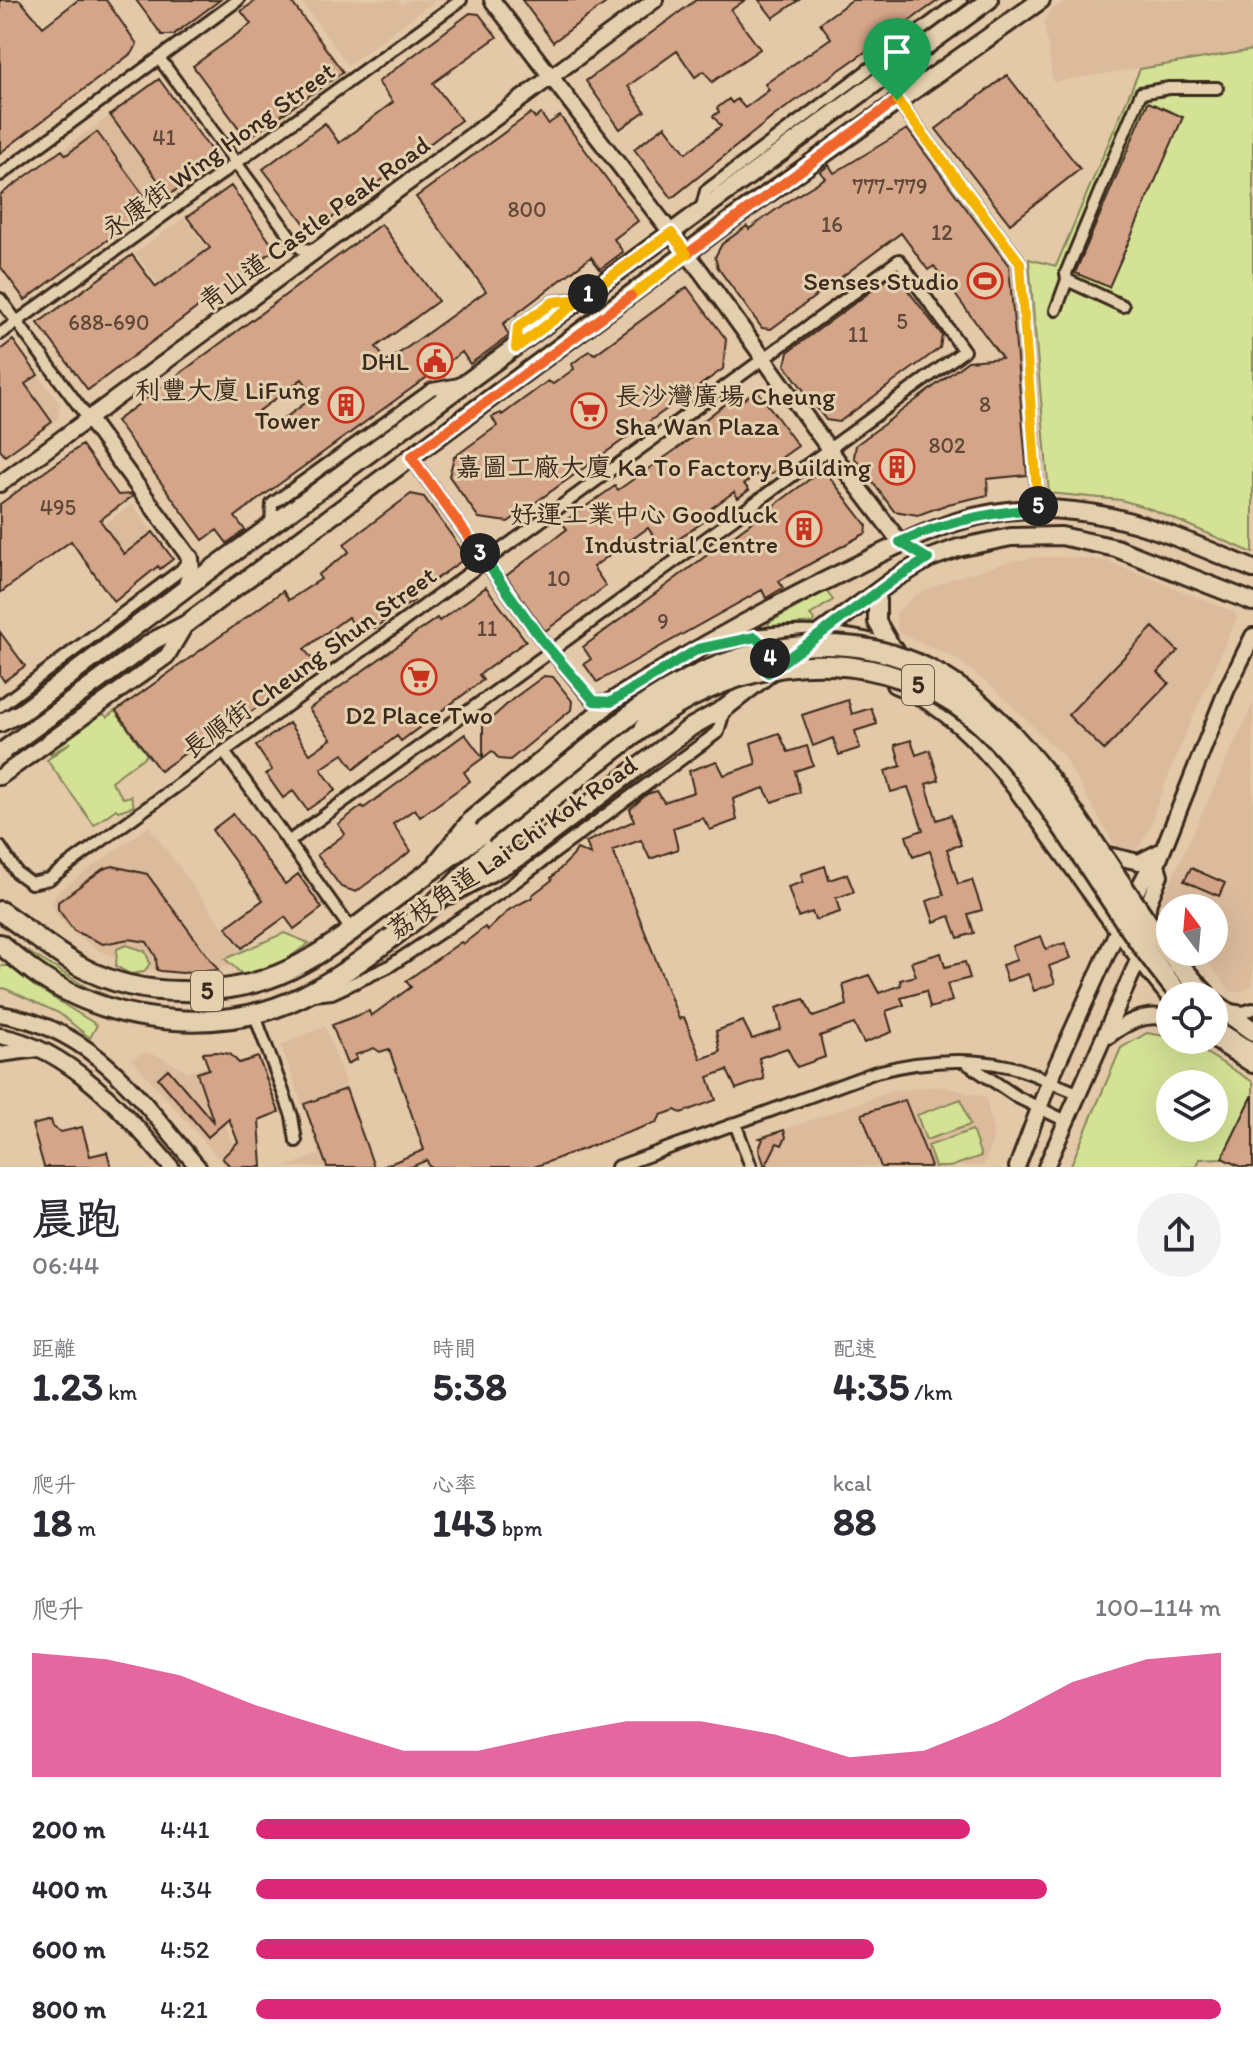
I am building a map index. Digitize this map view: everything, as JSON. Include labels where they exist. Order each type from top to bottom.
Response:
[{"type":"highway","name":"5","points":[[435,901],[488,840],[634,712],[660,693],[706,669],[755,652],[830,645],[880,652],[927,667],[983,704],[1012,734],[1058,792],[1139,912],[1183,971],[1195,982]]},
{"type":"highway","name":"5","points":[[427,873],[488,840],[691,696],[741,676],[783,666],[810,664],[863,668],[930,690],[971,716],[992,735],[1030,780],[1170,982]]},
{"type":"highway","name":"荔枝角道 Lai Chi Kok Road","points":[[18,923],[81,967],[105,978],[144,988],[199,992],[252,985],[311,960],[427,873]]},
{"type":"highway","name":"荔枝角道 Lai Chi Kok Road","points":[[0,944],[46,981],[96,1003],[127,1013],[166,1020],[212,1020],[254,1013],[303,996],[375,948],[435,901]]},
{"type":"highway","name":"5","points":[[0,911],[18,923]]},
{"type":"highway","name":"5","points":[[1228,1010],[1253,1028]]},
{"type":"highway","points":[[1228,1038],[1253,1054]]},
{"type":"main road","points":[[0,723],[22,712],[186,588],[989,0]]},
{"type":"main road","points":[[1,751],[153,641],[186,624],[897,100],[1041,0]]},
{"type":"main road","name":"荔枝角道 Lai Chi Kok Road","points":[[427,873],[472,819],[611,702],[787,599],[934,527],[976,516],[1038,509],[1075,511],[1121,519],[1253,569]]},
{"type":"main road","name":"荔枝角道 Lai Chi Kok Road","points":[[435,901],[518,858],[691,727],[725,708],[877,593],[928,559],[958,548],[1027,535],[1061,536],[1116,548],[1253,602]]},
{"type":"main road","points":[[900,542],[928,559]]},
{"type":"main road","points":[[186,588],[191,573],[190,558]]},
{"type":"main road","points":[[877,593],[877,622],[892,648]]},
{"type":"main road","points":[[755,637],[768,652],[768,673]]},
{"type":"main road","points":[[0,900],[18,923]]},
{"type":"street","points":[[0,175],[238,0]]},
{"type":"street","name":"永康街 Wing Hong Street","points":[[0,334],[461,0]]},
{"type":"street","points":[[492,0],[765,357],[829,449],[900,542]]},
{"type":"street","name":"青山道 Castle Peak Road","points":[[0,484],[655,0]]},
{"type":"street","points":[[700,212],[706,191],[961,0]]},
{"type":"street","points":[[159,58],[295,243],[302,249],[319,249]]},
{"type":"street","points":[[1056,310],[1067,280],[1066,273],[1141,93],[1169,88],[1217,88]]},
{"type":"street","points":[[897,100],[1020,263],[1038,509]]},
{"type":"street","name":"長順街 Cheung Shun Street","points":[[0,847],[23,878],[31,883],[49,879],[899,260],[964,351],[829,449]]},
{"type":"street","points":[[1067,280],[1123,306]]},
{"type":"street","points":[[0,299],[190,558],[181,570],[0,706]]},
{"type":"street","points":[[288,842],[829,449]]},
{"type":"street","points":[[411,457],[485,561],[589,697],[594,701],[611,702]]},
{"type":"street","points":[[0,777],[167,656],[186,624]]},
{"type":"street","points":[[818,635],[861,640],[892,648],[940,668],[965,682],[989,702],[1039,754],[1156,927]]},
{"type":"street","name":"荔枝角道 Lai Chi Kok Road","points":[[698,649],[755,637],[818,635]]},
{"type":"street","points":[[1046,1167],[1139,958],[1149,902],[1160,875],[1157,865],[1227,689],[1253,636]]},
{"type":"street","points":[[768,673],[806,669],[851,673],[877,679],[929,702],[975,742],[1013,786],[1158,982]]},
{"type":"street","name":"荔枝角道 Lai Chi Kok Road","points":[[303,996],[332,993],[388,967],[501,892],[718,732],[725,708]]},
{"type":"street","points":[[224,752],[352,931]]},
{"type":"street","points":[[1108,855],[1139,862],[1163,850]]},
{"type":"street","points":[[1017,1167],[1049,1082],[1133,895],[1148,870],[1157,865]]},
{"type":"street","points":[[1187,966],[1200,982]]},
{"type":"street","points":[[1228,1006],[1243,1012],[1253,1009]]},
{"type":"street","points":[[254,1013],[292,1116],[296,1141]]},
{"type":"street","points":[[0,1014],[57,1031],[94,1052],[198,1167]]},
{"type":"street","points":[[1105,1039],[1122,1024],[1142,1017],[1156,1018]]},
{"type":"street","points":[[0,1036],[23,1041],[77,1071],[129,1117],[171,1167]]},
{"type":"street","points":[[0,1054],[38,1049]]},
{"type":"street","points":[[1228,1049],[1253,1065]]},
{"type":"street","points":[[617,1167],[876,1072],[912,1063],[935,1061],[1007,1066],[1078,1093]]},
{"type":"street","points":[[967,1063],[1000,1087],[1066,1121]]},
{"type":"street","points":[[735,1123],[751,1167]]},
{"type":"shaded area","points":[[300,0],[398,0],[402,5],[409,0],[436,0],[348,65]]},
{"type":"shaded area","points":[[1069,0],[1253,0],[1253,50],[1053,82],[1044,22],[1050,10]]},
{"type":"shaded area","points":[[110,115],[169,195],[121,230],[62,150]]},
{"type":"shaded area","points":[[184,217],[232,283],[184,319],[135,253]]},
{"type":"shaded area","points":[[38,375],[60,404],[58,418],[25,441],[0,402]]},
{"type":"shaded area","points":[[132,504],[173,559],[144,580],[103,525]]},
{"type":"shaded area","points":[[1036,557],[1108,561],[1234,612],[1237,618],[1187,730],[1151,826],[1138,849],[1116,848],[1064,757],[994,688],[955,658],[898,632],[896,613],[915,595],[953,578]]},
{"type":"shaded area","points":[[1253,703],[1253,985],[1231,992],[1228,982],[1223,982],[1211,966],[1228,966],[1228,894],[1165,894]]},
{"type":"shaded area","points":[[149,826],[249,962],[199,972],[148,969],[100,951],[72,932],[57,916],[53,903],[55,894]]},
{"type":"shaded area","points":[[325,1026],[375,1167],[286,1167],[320,1154],[281,1045]]},
{"type":"shaded area","points":[[145,1052],[189,1072],[205,1067],[241,1167],[226,1167],[132,1059]]},
{"type":"shaded area","points":[[940,1086],[986,1097],[994,1135],[984,1166],[765,1167],[759,1145],[766,1136],[893,1091]]},
{"type":"green space","points":[[1253,50],[1253,553],[1151,509],[1121,500],[1049,493],[1029,259],[1056,266],[1140,69]]},
{"type":"green space","points":[[826,591],[833,600],[810,615],[815,620],[813,623],[770,627],[768,623]]},
{"type":"green space","points":[[98,710],[107,717],[115,711],[147,755],[111,781],[123,798],[131,796],[134,806],[116,809],[94,825],[47,760],[71,742],[51,754],[43,737],[79,711]]},
{"type":"green space","points":[[284,933],[309,943],[272,970],[243,975],[225,959]]},
{"type":"green space","points":[[126,945],[145,951],[150,963],[144,972],[130,974],[116,966],[117,949]]},
{"type":"green space","points":[[27,951],[88,988],[134,1006],[104,1002],[22,957]]},
{"type":"green space","points":[[0,966],[9,966],[34,986],[97,1025],[90,1038],[59,1013],[4,988],[0,989]]},
{"type":"green space","points":[[1147,1033],[1156,1035],[1156,1054],[1208,1054],[1253,1082],[1253,1095],[1222,1158],[1200,1159],[1196,1167],[1070,1167],[1121,1048]]},
{"type":"green space","points":[[961,1099],[970,1125],[926,1140],[917,1115]]},
{"type":"green space","points":[[972,1130],[981,1156],[950,1167],[935,1167],[928,1146]]},
{"type":"building","points":[[0,0],[20,0],[43,27],[78,0],[106,0],[137,44],[133,52],[0,153]]},
{"type":"building","points":[[136,0],[220,0],[173,35],[162,35]]},
{"type":"building","points":[[257,0],[290,0],[343,72],[247,139],[193,66],[251,24],[241,11]]},
{"type":"building","points":[[522,0],[610,0],[553,42]]},
{"type":"building","points":[[696,0],[745,0],[731,10],[760,49],[712,82],[704,71],[695,77],[677,51],[628,86],[645,111],[620,129],[586,81]]},
{"type":"building","points":[[759,0],[799,0],[773,18]]},
{"type":"building","points":[[852,0],[939,0],[774,116],[672,198],[634,149],[665,126],[686,153],[721,126],[713,116],[719,112],[717,108],[729,99],[732,103],[737,99],[745,108],[769,90],[765,84],[831,38],[820,23]]},
{"type":"building","points":[[470,13],[479,14],[497,37],[433,83],[461,120],[312,233],[263,169],[325,123],[339,143],[393,102],[378,82]]},
{"type":"building","points":[[1007,75],[1080,169],[1010,224],[936,129]]},
{"type":"building","points":[[159,79],[218,160],[169,195],[110,115]]},
{"type":"building","points":[[1148,102],[1183,117],[1109,287],[1075,273]]},
{"type":"building","points":[[531,113],[535,118],[541,114],[548,124],[560,116],[638,221],[614,239],[623,252],[600,269],[591,257],[503,324],[509,336],[470,364],[462,352],[235,517],[245,530],[227,543],[217,530],[203,540],[116,421],[381,224],[438,301],[376,347],[387,362],[486,291],[416,197]],"holes":[[[302,379],[315,396],[271,428],[259,411]]]},
{"type":"building","points":[[907,129],[1009,266],[1027,475],[987,479],[988,495],[918,515],[894,511],[854,457],[856,445],[968,361],[1002,358],[934,266],[928,270],[901,233],[771,329],[762,328],[718,268],[715,257],[722,244],[747,226],[749,229],[825,178],[820,172],[829,165],[834,173]]},
{"type":"building","points":[[97,132],[151,205],[25,300],[0,266],[0,195],[62,150],[66,155]]},
{"type":"building","points":[[231,186],[275,249],[88,390],[38,323],[132,255],[156,287],[210,248],[187,217]]},
{"type":"building","points":[[889,278],[900,280],[942,335],[940,348],[839,422],[826,420],[785,365],[788,352]]},
{"type":"building","name":"長沙灣廣場 Cheung Sha Wan Plaza","points":[[687,287],[726,339],[723,369],[508,522],[479,518],[449,476],[454,457],[497,426],[492,417],[502,415],[548,381],[553,384],[574,369],[572,364],[589,351],[595,354]]},
{"type":"building","points":[[13,340],[38,375],[25,384],[52,422],[5,456],[0,450],[0,350]]},
{"type":"building","points":[[757,390],[798,446],[777,461],[781,467],[769,475],[764,469],[744,484],[749,490],[738,498],[734,492],[702,515],[706,520],[663,550],[648,528],[593,567],[606,586],[545,631],[506,576],[567,529],[562,523],[615,486],[618,490],[671,453],[694,436],[690,431],[733,398],[737,404]]},
{"type":"building","points":[[82,445],[118,495],[133,496],[100,520],[124,554],[153,532],[173,559],[160,569],[158,566],[114,602],[71,541],[0,593],[0,504]]},
{"type":"building","points":[[818,473],[828,475],[867,526],[866,533],[779,581],[783,588],[766,598],[762,590],[597,682],[584,664],[591,659],[583,647]]},
{"type":"building","points":[[411,494],[424,497],[467,557],[411,597],[414,601],[404,607],[401,604],[382,618],[384,621],[375,628],[373,625],[361,634],[348,617],[304,649],[316,664],[214,739],[211,735],[160,771],[116,711],[283,591],[289,600],[321,579],[318,575],[349,552],[344,544]]},
{"type":"building","points":[[486,587],[526,641],[479,675],[483,680],[401,741],[397,736],[354,769],[343,754],[321,769],[336,790],[307,810],[293,791],[283,798],[266,774],[272,770],[256,746],[289,723],[310,754],[331,739],[309,709]]},
{"type":"building","points":[[1153,627],[1178,651],[1158,672],[1169,683],[1104,750],[1068,715]]},
{"type":"building","points":[[0,632],[25,666],[4,681],[0,675]]},
{"type":"building","points":[[544,676],[553,677],[572,701],[571,710],[510,760],[499,759],[492,751],[483,758],[483,726]]},
{"type":"building","points":[[848,700],[852,714],[871,708],[877,724],[855,731],[860,748],[839,755],[833,738],[813,746],[802,715]]},
{"type":"building","points":[[779,733],[788,752],[807,746],[813,765],[795,771],[800,792],[772,802],[764,788],[733,799],[737,820],[710,830],[703,818],[673,828],[678,849],[650,859],[641,840],[613,850],[679,1019],[684,1017],[701,1059],[720,1052],[716,1031],[743,1021],[752,1039],[781,1029],[776,1008],[804,999],[813,1017],[847,1005],[843,984],[869,975],[879,993],[901,985],[900,980],[916,976],[911,962],[941,953],[945,967],[965,962],[970,978],[947,984],[952,1001],[930,1008],[926,991],[901,998],[904,1005],[886,1011],[892,1032],[864,1043],[854,1024],[820,1036],[825,1057],[797,1067],[787,1048],[759,1058],[764,1079],[736,1089],[727,1070],[708,1077],[716,1100],[681,1113],[675,1110],[661,1115],[657,1122],[534,1167],[429,1167],[427,1160],[411,1167],[382,1167],[424,1150],[389,1049],[380,1052],[374,1048],[355,1055],[357,1059],[347,1064],[332,1025],[369,1011],[371,1016],[411,987],[406,981],[485,927],[488,930],[510,909],[533,897],[552,880],[577,849],[591,855],[586,842],[634,821],[630,809],[647,794],[657,791],[664,802],[694,792],[689,771],[717,761],[724,775],[756,764],[751,743]]},
{"type":"building","points":[[465,734],[483,758],[464,772],[470,781],[420,817],[415,809],[393,824],[411,851],[356,892],[341,887],[317,855],[345,834],[338,824]]},
{"type":"building","points":[[911,740],[916,755],[930,750],[939,780],[926,784],[937,820],[951,815],[961,845],[947,849],[958,884],[972,880],[982,910],[968,914],[974,933],[958,938],[950,916],[934,922],[927,901],[944,895],[930,851],[913,857],[906,836],[923,830],[908,787],[891,792],[885,771],[901,766],[895,745]]},
{"type":"building","points":[[233,814],[285,884],[298,874],[322,908],[294,929],[285,917],[242,948],[226,927],[263,900],[212,830]]},
{"type":"building","points":[[113,866],[147,874],[218,970],[182,973],[157,970],[156,957],[147,942],[129,939],[103,944],[74,931],[58,909],[58,902],[103,869]]},
{"type":"building","points":[[825,866],[829,880],[847,874],[854,892],[836,898],[840,912],[815,920],[812,912],[798,917],[788,887],[803,882],[801,874]]},
{"type":"building","points":[[1191,868],[1225,883],[1220,894],[1214,894],[1184,881]]},
{"type":"building","points":[[1041,936],[1046,949],[1065,943],[1071,958],[1049,966],[1055,983],[1034,991],[1028,974],[1007,981],[1002,965],[1017,960],[1012,946]]},
{"type":"building","points":[[203,1053],[230,1054],[239,1063],[258,1057],[279,1112],[259,1120],[262,1167],[231,1167],[222,1158],[238,1142],[229,1119],[208,1137],[158,1078],[168,1069],[214,1123],[197,1073],[209,1069]]},
{"type":"building","points":[[346,1089],[374,1167],[327,1167],[304,1104]]},
{"type":"building","points":[[1253,1095],[1253,1167],[1241,1167],[1222,1158]]},
{"type":"building","points":[[905,1100],[931,1167],[881,1167],[862,1114]]},
{"type":"building","points":[[51,1120],[53,1127],[61,1132],[82,1127],[90,1156],[107,1152],[111,1167],[44,1167],[32,1125]]},
{"type":"building","points":[[784,1130],[786,1137],[782,1145],[777,1143],[765,1167],[759,1149],[763,1139],[760,1138]]},
{"type":"place","name":"Senses Studio","points":[[985,281]]},
{"type":"place","name":"DHL","points":[[435,361]]},
{"type":"place","name":"利豐大廈 LiFung Tower","points":[[346,405]]},
{"type":"place","name":"長沙灣廣場 Cheung Sha Wan Plaza","points":[[589,411]]},
{"type":"place","name":"嘉圖工廠大廈 Ka To Factory Building","points":[[897,467]]},
{"type":"place","name":"好運工業中心 Goodluck Industrial Centre","points":[[804,529]]},
{"type":"place","name":"D2 Place Two","points":[[419,677]]},
{"type":"route","points":[[897,100],[687,254],[671,233],[516,348],[518,327],[553,302],[581,299],[671,233],[687,254],[411,457],[541,639],[594,701],[611,702],[698,649],[728,641],[755,637],[768,652],[768,673],[896,578],[928,559],[900,542],[934,527],[976,516],[1038,509],[1020,263],[897,100]]}]
